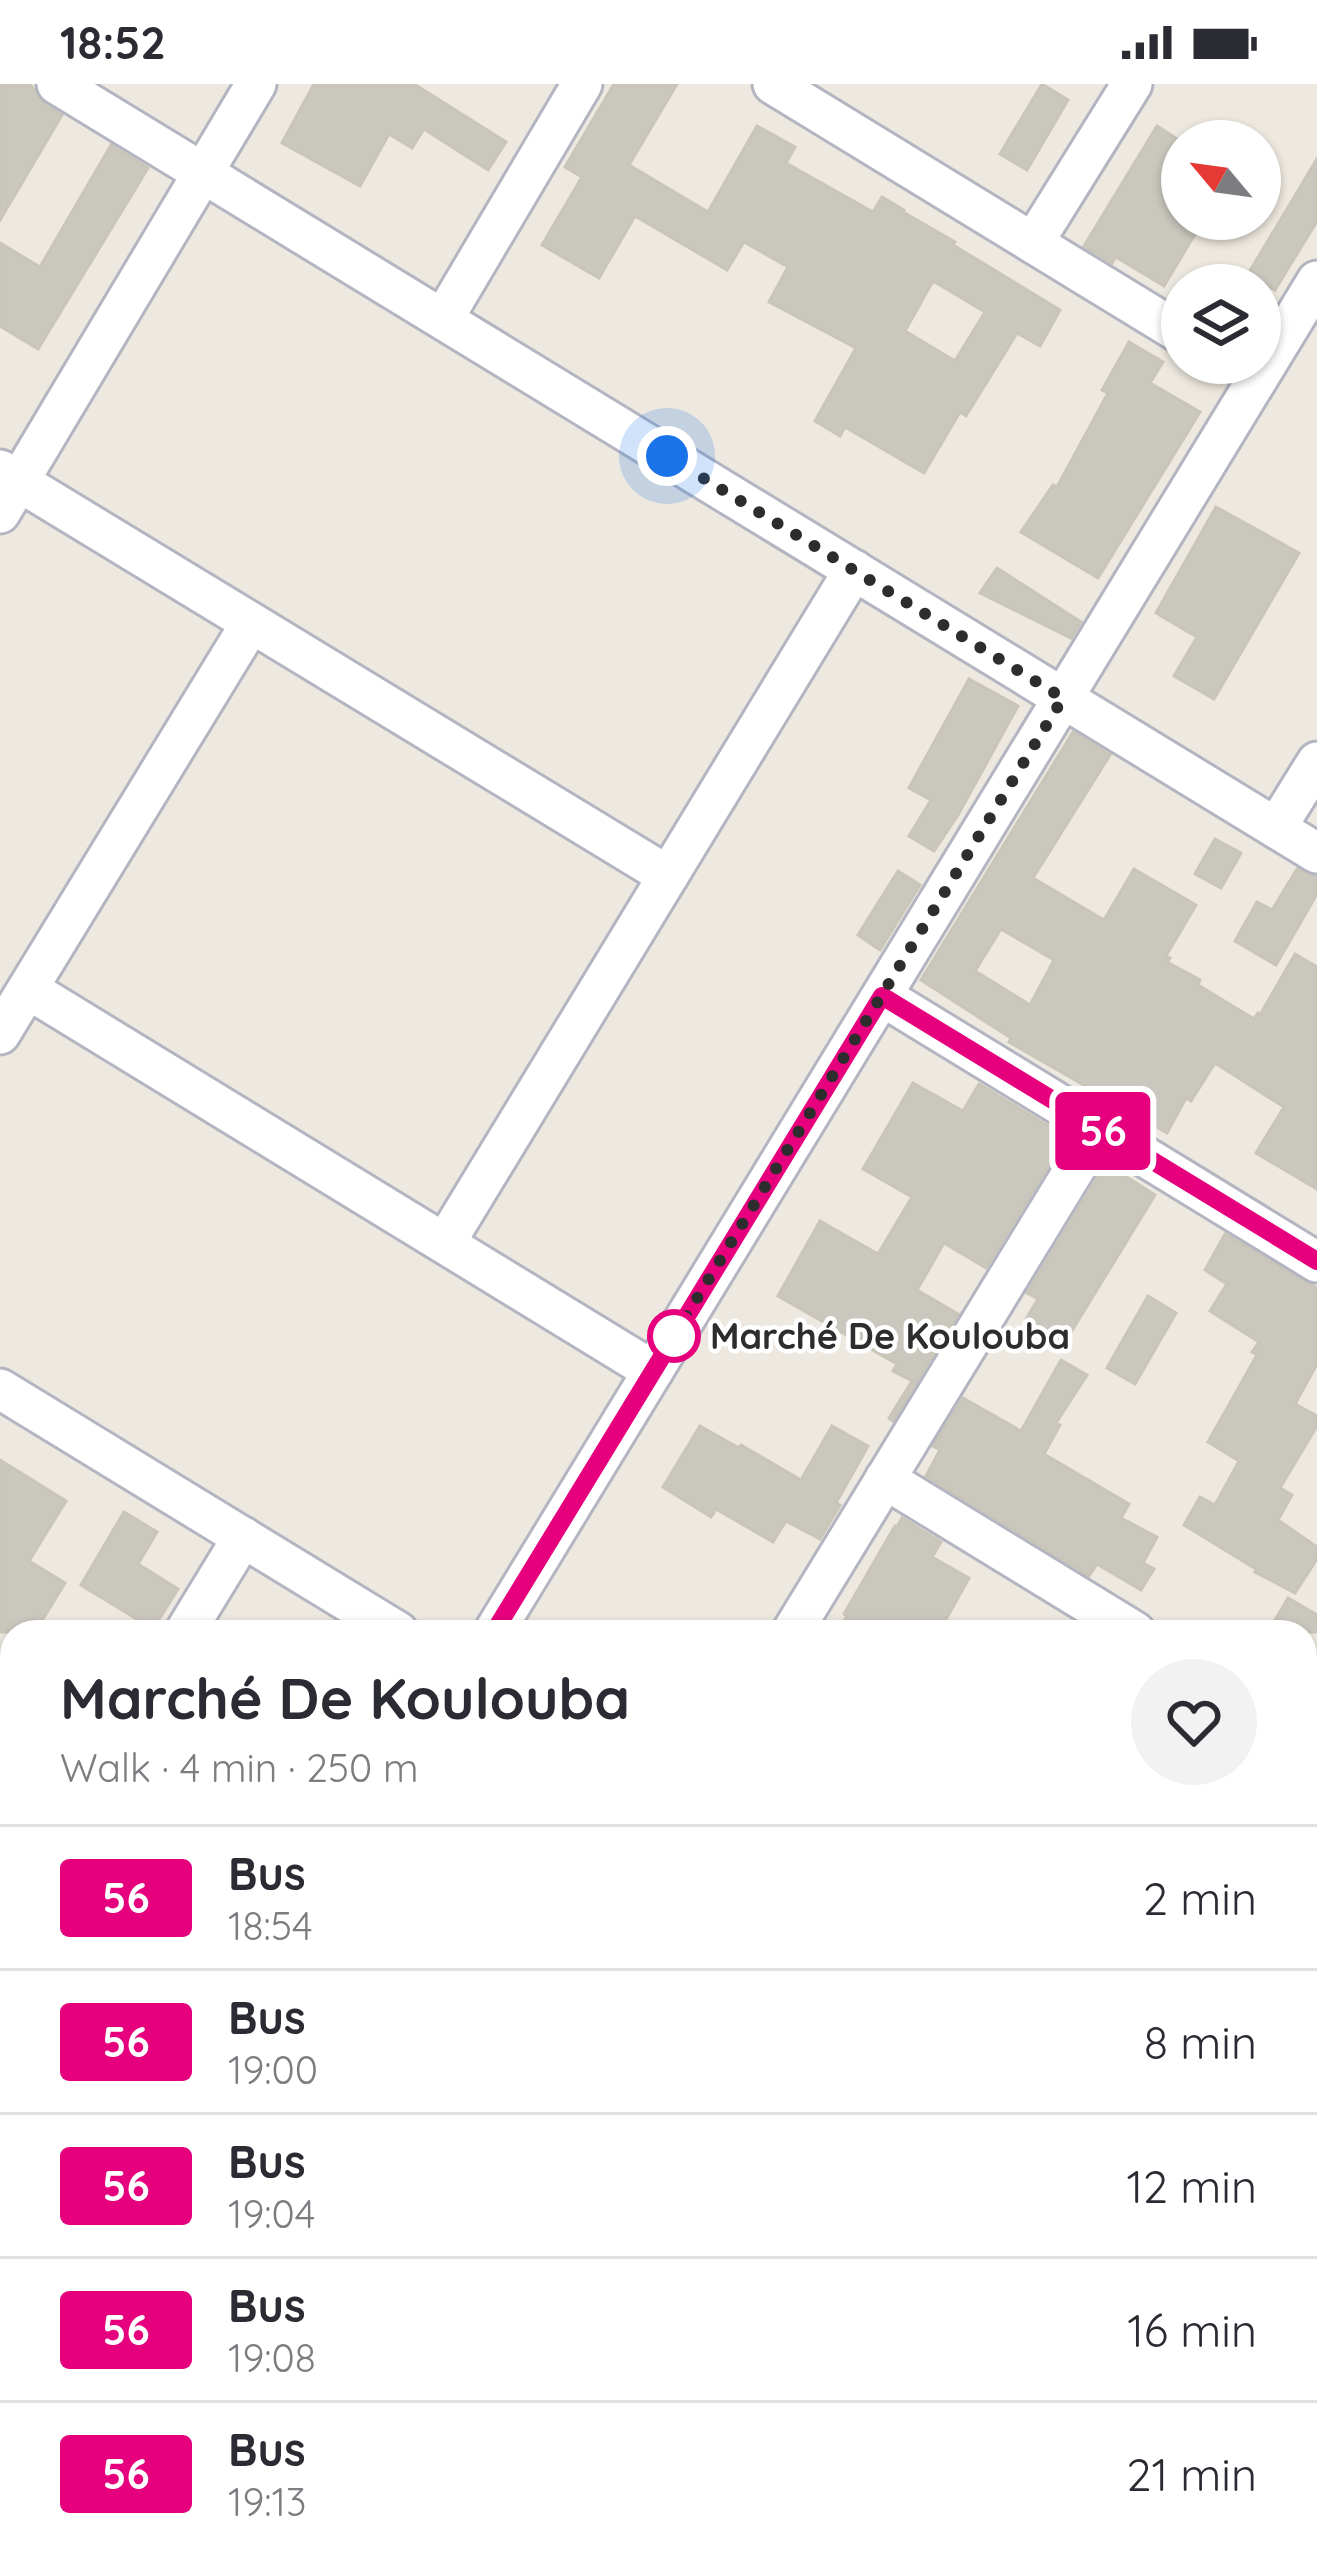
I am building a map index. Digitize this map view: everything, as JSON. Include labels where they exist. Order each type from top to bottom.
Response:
[{"type":"street","points":[[57,84],[1317,853]]},
{"type":"street","points":[[256,84],[6,488],[251,622],[668,877]]},
{"type":"street","points":[[442,319],[582,84]]},
{"type":"street","points":[[772,84],[1161,321]]},
{"type":"street","points":[[1033,243],[1132,84]]},
{"type":"street","points":[[1281,325],[1317,281]]},
{"type":"street","points":[[501,1620],[1063,698],[1236,384]]},
{"type":"street","points":[[445,1243],[854,570]]},
{"type":"street","points":[[0,1034],[251,622]]},
{"type":"street","points":[[1276,828],[1317,762]]},
{"type":"street","points":[[28,989],[653,1370]]},
{"type":"street","points":[[882,996],[1317,1262]]},
{"type":"street","points":[[799,1620],[1099,1129]]},
{"type":"street","points":[[0,1389],[378,1620]]},
{"type":"street","points":[[885,1479],[1115,1620]]},
{"type":"street","points":[[192,1620],[243,1537]]},
{"type":"building","points":[[0,84],[30,84],[44,104],[62,115],[0,220]]},
{"type":"building","points":[[314,84],[414,84],[506,142],[488,170],[424,129],[412,148],[389,134],[360,186],[282,143]]},
{"type":"building","points":[[614,84],[677,84],[629,165],[708,212],[757,126],[795,147],[786,163],[873,212],[882,197],[1060,310],[1040,346],[1017,333],[966,416],[960,412],[924,473],[845,427],[840,436],[815,421],[856,348],[769,302],[788,267],[744,242],[727,270],[635,216],[599,278],[542,245],[582,177],[565,167]],"holes":[[[933,281],[985,312],[955,361],[905,331]]]},
{"type":"building","points":[[1042,84],[1068,100],[1027,170],[1000,154]]},
{"type":"building","points":[[1157,126],[1161,129],[1161,240],[1191,240],[1177,264],[1161,264],[1161,284],[1116,257],[1112,263],[1084,246]]},
{"type":"building","points":[[111,145],[148,168],[38,349],[0,326],[0,243],[40,267]]},
{"type":"building","points":[[1317,159],[1317,221],[1281,280],[1281,264],[1254,264],[1268,240],[1281,240],[1281,219]]},
{"type":"building","points":[[1129,342],[1161,361],[1150,383],[1200,412],[1098,578],[1021,532],[1053,485],[1057,487],[1108,393],[1102,390]]},
{"type":"building","points":[[1216,507],[1299,553],[1214,699],[1174,676],[1197,637],[1156,613]]},
{"type":"building","points":[[997,568],[1081,622],[1071,638],[980,593]]},
{"type":"building","points":[[969,679],[1018,706],[934,851],[909,836],[931,800],[909,788]]},
{"type":"building","points":[[1073,732],[1110,755],[1033,878],[1104,920],[1134,869],[1196,905],[1166,956],[1170,958],[1167,962],[1254,1019],[1295,954],[1317,967],[1317,1189],[1256,1153],[1284,1107],[1215,1063],[1191,1101],[1186,1098],[1167,1133],[1009,1042],[1011,1038],[921,980]],"holes":[[[1001,929],[1054,960],[1030,1005],[975,971]]]},
{"type":"building","points":[[1215,839],[1241,853],[1221,888],[1195,874]]},
{"type":"building","points":[[1297,869],[1317,877],[1317,894],[1276,965],[1235,941],[1257,902],[1272,910]]},
{"type":"building","points":[[898,871],[920,885],[880,950],[858,935]]},
{"type":"building","points":[[913,1083],[963,1111],[979,1084],[1066,1137],[986,1268],[944,1243],[917,1290],[958,1314],[893,1421],[889,1418],[912,1381],[893,1371],[897,1364],[778,1296],[820,1221],[878,1254],[912,1197],[863,1169]]},
{"type":"building","points":[[1106,1164],[1155,1195],[1065,1342],[1026,1319],[1038,1299],[1027,1293]]},
{"type":"building","points":[[1225,1234],[1317,1288],[1317,1364],[1295,1404],[1317,1416],[1317,1426],[1280,1488],[1292,1495],[1278,1520],[1317,1547],[1317,1559],[1295,1593],[1184,1525],[1200,1497],[1215,1505],[1239,1461],[1208,1442],[1257,1355],[1252,1352],[1259,1342],[1210,1311],[1227,1284],[1205,1270]]},
{"type":"building","points":[[1148,1296],[1176,1313],[1135,1384],[1107,1368]]},
{"type":"building","points":[[1061,1360],[1087,1375],[1056,1423],[1060,1425],[1044,1454],[1129,1504],[1121,1518],[1157,1537],[1143,1563],[1154,1569],[1141,1590],[1097,1564],[1089,1576],[926,1476],[940,1450],[933,1446],[963,1398],[1021,1431]]},
{"type":"building","points":[[700,1426],[801,1480],[832,1426],[868,1446],[820,1539],[786,1521],[773,1542],[716,1509],[711,1517],[663,1487]]},
{"type":"building","points":[[0,1460],[66,1501],[29,1561],[65,1583],[42,1620],[0,1620]]},
{"type":"building","points":[[124,1512],[157,1532],[138,1564],[178,1589],[159,1620],[138,1620],[81,1585]]},
{"type":"building","points":[[902,1518],[941,1542],[932,1557],[969,1578],[946,1620],[845,1620],[844,1614]]},
{"type":"building","points":[[1288,1598],[1317,1615],[1317,1620],[1275,1620]]},
{"type":"bus line","name":"56","points":[[501,1620],[882,996],[1317,1261]]},
{"type":"place","name":"Marché De Koulouba","points":[[674,1336]]},
{"type":"route","points":[[667,456],[1063,698],[674,1336]]}]
